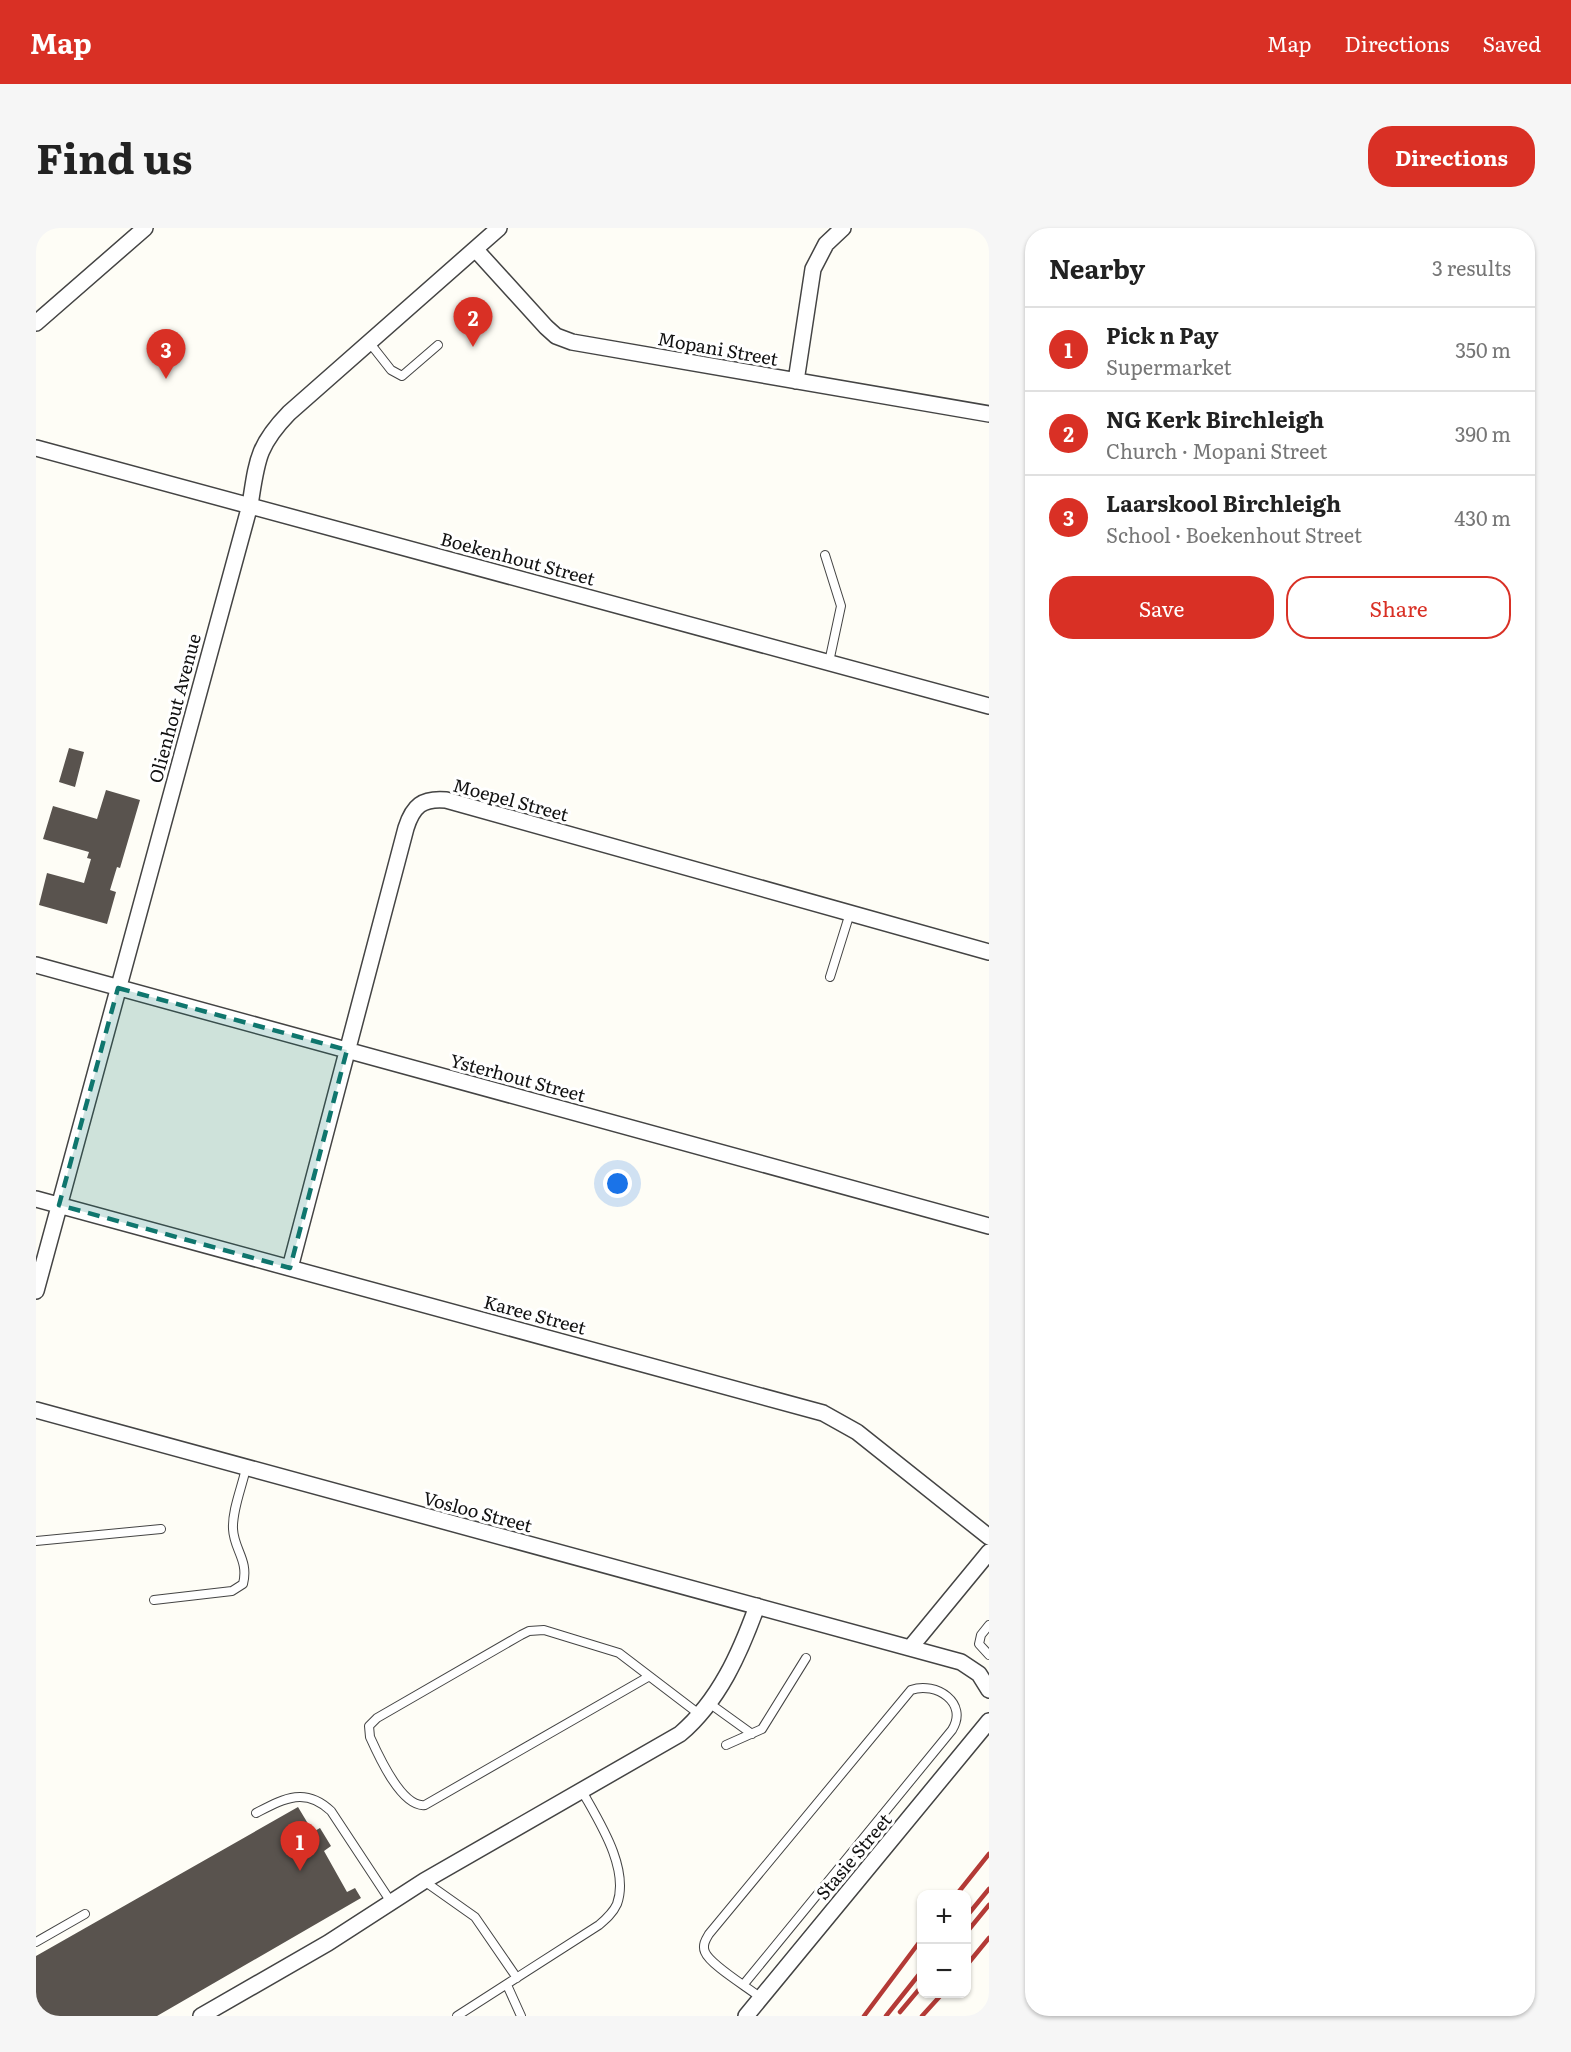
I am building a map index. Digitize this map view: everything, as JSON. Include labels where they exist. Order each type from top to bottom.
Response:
[{"type":"street","points":[[36,323],[145,228]]},
{"type":"street","name":"Olienhout Avenue","points":[[36,1291],[250,505],[257,462],[269,434],[369,342],[499,228]]},
{"type":"street","points":[[796,381],[813,269],[826,244],[843,228]]},
{"type":"street","name":"Mopani Street","points":[[476,250],[556,336],[572,342],[989,414]]},
{"type":"street","name":"Boekenhout Street","points":[[36,448],[989,706]]},
{"type":"street","name":"Moepel Street","points":[[290,1268],[406,828],[416,806],[424,800],[446,800],[989,952]]},
{"type":"street","name":"Ysterhout Street","points":[[36,965],[989,1226]]},
{"type":"street","name":"Karee Street","points":[[36,1199],[823,1413],[857,1432],[989,1537]]},
{"type":"street","name":"Vosloo Street","points":[[36,1410],[910,1648]]},
{"type":"street","points":[[989,1553],[910,1648],[971,1667],[989,1690]]},
{"type":"street","points":[[201,2016],[328,1943],[424,1881],[673,1738],[704,1708],[744,1641],[757,1606]]},
{"type":"street","name":"Stasie Street","points":[[746,2016],[989,1721]]},
{"type":"lane","points":[[369,342],[391,370],[402,376],[438,345]]},
{"type":"lane","points":[[825,555],[842,606],[829,662]]},
{"type":"lane","points":[[830,977],[850,913]]},
{"type":"lane","points":[[154,1600],[232,1591],[243,1584],[244,1559],[235,1539],[233,1521],[246,1468]]},
{"type":"lane","points":[[36,1541],[161,1529]]},
{"type":"lane","points":[[989,1626],[981,1635],[979,1644],[989,1655]]},
{"type":"lane","points":[[648,1677],[425,1805],[414,1805],[404,1797],[370,1737],[369,1726],[377,1718],[529,1631],[544,1630],[612,1650],[626,1658],[648,1677],[752,1734]]},
{"type":"lane","points":[[726,1745],[762,1729],[806,1658]]},
{"type":"lane","points":[[744,1984],[952,1730],[958,1712],[954,1701],[949,1697],[922,1688],[911,1690],[709,1934],[705,1942],[705,1953],[761,1998]]},
{"type":"lane","points":[[458,2016],[599,1925],[612,1913],[618,1902],[614,1856],[582,1791]]},
{"type":"lane","points":[[256,1813],[285,1798],[297,1795],[317,1800],[331,1811],[391,1902]]},
{"type":"lane","points":[[424,1881],[476,1917],[517,1978]]},
{"type":"lane","points":[[36,1942],[85,1914]]},
{"type":"lane","points":[[507,1985],[521,2016]]},
{"type":"highlighted area","points":[[118,988],[347,1050],[290,1268],[59,1205]]},
{"type":"building","points":[[69,748],[84,752],[75,787],[59,782]]},
{"type":"building","points":[[106,790],[140,800],[120,868],[117,867],[110,890],[116,892],[107,924],[39,905],[47,873],[84,883],[91,859],[87,858],[89,852],[43,839],[53,806],[97,819]]},
{"type":"building","points":[[298,1807],[313,1832],[320,1828],[331,1846],[324,1851],[347,1892],[355,1888],[361,1898],[157,2016],[36,2016],[36,1956]]},
{"type":"railway","points":[[960,1890],[989,1854]]},
{"type":"railway","points":[[971,1911],[989,1889]]},
{"type":"railway","points":[[971,1927],[989,1905]]},
{"type":"railway","points":[[971,1960],[989,1938]]},
{"type":"railway","points":[[864,2016],[918,1944]]},
{"type":"railway","points":[[886,2016],[917,1977]]},
{"type":"railway","points":[[900,2012],[917,1992]]},
{"type":"railway","points":[[922,2016],[938,1998]]},
{"type":"place","name":"NG Kerk Birchleigh","points":[[473,347]]},
{"type":"place","name":"Laarskool Birchleigh","points":[[166,379]]},
{"type":"place","name":"Pick n Pay","points":[[300,1871]]}]
